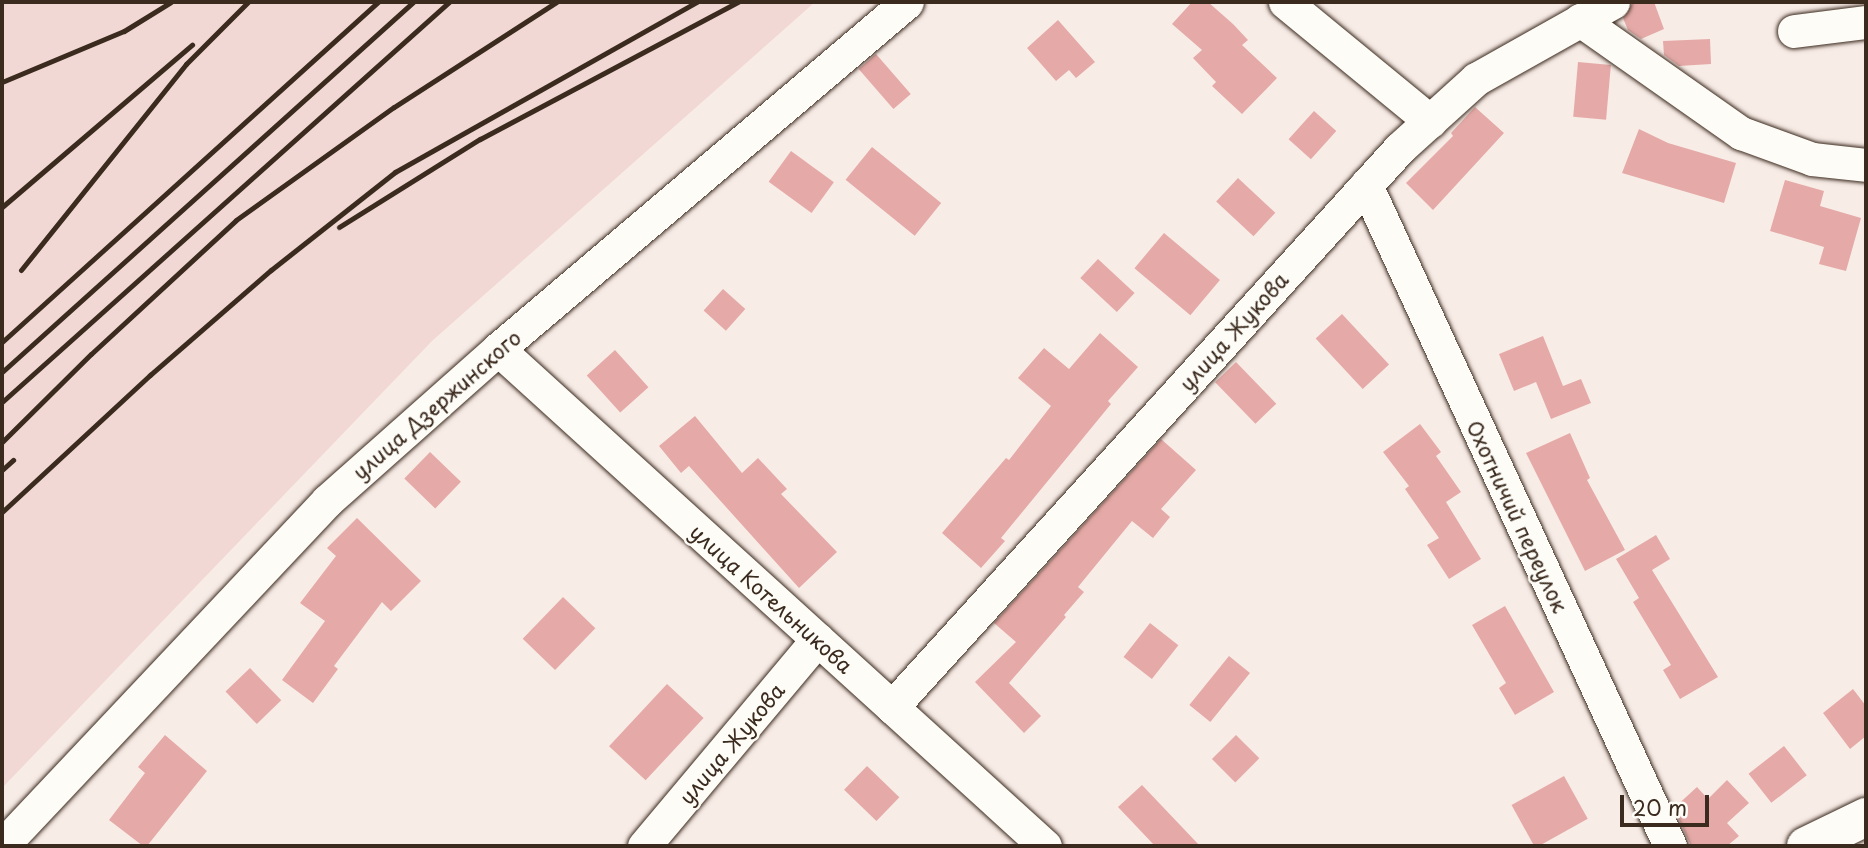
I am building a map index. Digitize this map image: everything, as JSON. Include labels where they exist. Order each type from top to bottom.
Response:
[{"type":"street","name":"улица Дзержинского","points":[[2,846],[327,500],[498,349],[907,2]]},
{"type":"street","points":[[1285,2],[1430,121]]},
{"type":"street","name":"улица Жукова","points":[[892,707],[1366,185],[1430,121],[1476,79],[1613,2]]},
{"type":"street","points":[[1580,20],[1741,133],[1812,159],[1866,165]]},
{"type":"street","points":[[1794,31],[1866,22]]},
{"type":"street","name":"Охотничий переулок","points":[[1366,185],[1670,846]]},
{"type":"street","name":"улица Котельникова","points":[[498,349],[1045,846]]},
{"type":"street","name":"улица Жукова","points":[[644,846],[818,639]]},
{"type":"street","points":[[1806,846],[1866,817]]},
{"type":"shaded area","points":[[2,2],[815,2],[432,341],[2,788]]},
{"type":"building","points":[[1192,2],[1208,2],[1233,24],[1248,40],[1242,45],[1277,78],[1242,114],[1212,86],[1216,82],[1193,58],[1202,50],[1172,24]]},
{"type":"building","points":[[1654,2],[1664,29],[1641,39],[1628,30],[1623,18],[1632,4]]},
{"type":"building","points":[[1058,20],[1095,62],[1076,78],[1069,70],[1056,81],[1027,48]]},
{"type":"building","points":[[1710,39],[1711,64],[1679,66],[1664,55],[1663,41]]},
{"type":"building","points":[[876,54],[911,94],[893,109],[859,69]]},
{"type":"building","points":[[1578,62],[1611,65],[1606,120],[1573,117]]},
{"type":"building","points":[[1475,107],[1504,133],[1433,210],[1406,183],[1453,136],[1451,133]]},
{"type":"building","points":[[1314,111],[1336,131],[1311,159],[1289,139]]},
{"type":"building","points":[[1639,129],[1668,143],[1736,163],[1724,203],[1622,173]]},
{"type":"building","points":[[872,147],[941,203],[915,236],[846,180]]},
{"type":"building","points":[[791,151],[834,182],[812,213],[769,182]]},
{"type":"building","points":[[1238,178],[1275,213],[1253,236],[1216,201]]},
{"type":"building","points":[[1785,180],[1824,191],[1820,206],[1861,218],[1846,271],[1819,264],[1824,247],[1770,231]]},
{"type":"building","points":[[1164,233],[1220,280],[1190,315],[1134,268]]},
{"type":"building","points":[[1098,259],[1135,293],[1117,312],[1080,278]]},
{"type":"building","points":[[723,289],[745,309],[726,331],[704,311]]},
{"type":"building","points":[[1342,314],[1389,364],[1363,389],[1316,339]]},
{"type":"building","points":[[1100,333],[1138,367],[1108,401],[1111,404],[1001,538],[1005,541],[981,568],[942,533],[1006,458],[1009,460],[1051,406],[1018,378],[1044,348],[1069,369]]},
{"type":"building","points":[[1543,336],[1563,386],[1581,379],[1591,403],[1551,419],[1536,382],[1514,391],[1499,354]]},
{"type":"building","points":[[615,350],[648,387],[620,413],[587,375]]},
{"type":"building","points":[[1236,362],[1276,404],[1255,424],[1215,382]]},
{"type":"building","points":[[695,416],[742,473],[758,458],[787,489],[781,494],[837,552],[799,588],[689,466],[681,473],[659,446]]},
{"type":"building","points":[[1420,424],[1441,452],[1436,456],[1461,492],[1446,502],[1481,559],[1449,579],[1427,545],[1439,538],[1405,489],[1409,486],[1383,452]]},
{"type":"building","points":[[1570,433],[1590,478],[1587,480],[1625,550],[1585,571],[1526,453]]},
{"type":"building","points":[[1161,439],[1196,470],[1161,509],[1170,517],[1153,538],[1132,521],[1078,587],[1084,592],[1064,615],[1066,617],[1009,683],[1041,716],[1024,733],[975,682],[1016,642],[994,623]]},
{"type":"building","points":[[430,452],[461,482],[435,508],[404,479]]},
{"type":"building","points":[[357,518],[421,581],[391,611],[382,602],[334,666],[338,669],[313,703],[282,680],[325,621],[300,603],[336,556],[327,548]]},
{"type":"building","points":[[1656,535],[1670,559],[1652,570],[1718,677],[1680,699],[1663,670],[1671,665],[1633,602],[1639,598],[1616,559]]},
{"type":"building","points":[[563,597],[595,628],[555,670],[523,639]]},
{"type":"building","points":[[1505,606],[1554,692],[1515,715],[1499,688],[1506,683],[1472,625]]},
{"type":"building","points":[[1150,623],[1178,645],[1152,679],[1124,657]]},
{"type":"building","points":[[1229,656],[1250,673],[1210,722],[1189,705]]},
{"type":"building","points":[[250,668],[281,700],[257,724],[226,692]]},
{"type":"building","points":[[667,684],[704,718],[646,780],[609,746]]},
{"type":"building","points":[[1853,689],[1866,706],[1866,736],[1850,749],[1823,713]]},
{"type":"building","points":[[165,735],[207,771],[147,846],[143,846],[109,820],[145,773],[138,767]]},
{"type":"building","points":[[1236,735],[1259,758],[1235,782],[1212,759]]},
{"type":"building","points":[[1784,746],[1807,775],[1771,803],[1749,774]]},
{"type":"building","points":[[867,766],[899,797],[876,821],[844,790]]},
{"type":"building","points":[[1564,776],[1588,819],[1534,846],[1512,805]]},
{"type":"building","points":[[1727,780],[1749,803],[1727,823],[1739,836],[1727,846],[1691,846],[1674,808],[1697,787],[1708,799]]},
{"type":"building","points":[[1142,785],[1200,846],[1155,846],[1118,807]]},
{"type":"railway","points":[[2,82],[124,31],[171,2]]},
{"type":"railway","points":[[21,270],[186,64],[248,2]]},
{"type":"railway","points":[[2,342],[378,2]]},
{"type":"railway","points":[[2,372],[413,2]]},
{"type":"railway","points":[[2,402],[449,2]]},
{"type":"railway","points":[[2,442],[91,354],[236,220],[394,107],[556,2]]},
{"type":"railway","points":[[2,512],[150,375],[271,270],[395,172],[697,2]]},
{"type":"railway","points":[[339,227],[480,139],[738,2]]},
{"type":"railway","points":[[2,207],[192,45]]},
{"type":"railway","points":[[2,470],[13,460]]}]
